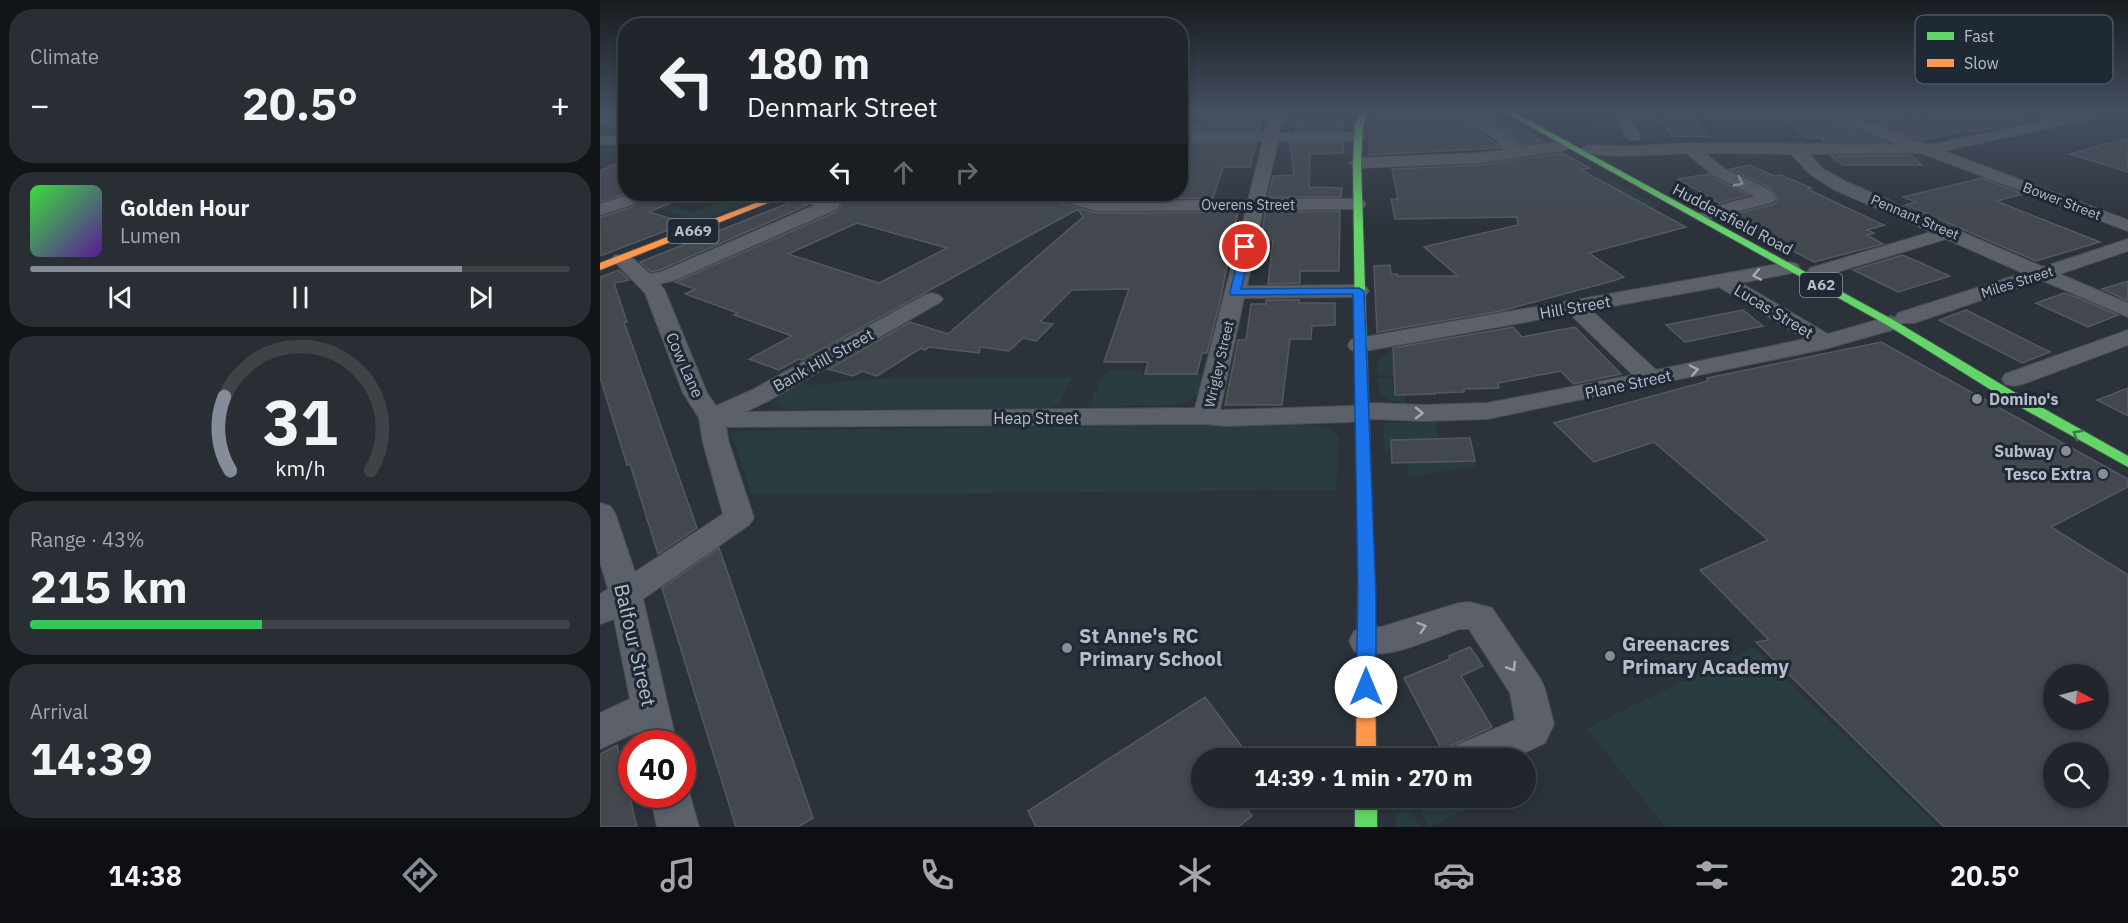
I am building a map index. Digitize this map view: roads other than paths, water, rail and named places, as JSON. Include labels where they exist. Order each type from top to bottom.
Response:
[{"type":"main road","points":[[1357,152],[1359,345],[1367,595],[1366,748]]},
{"type":"main road","name":"Huddersfield Road","points":[[1578,152],[1790,268],[1899,321],[1946,340]]},
{"type":"main road","name":"Huddersfield Road","points":[[1591,152],[1817,272],[1899,321],[2009,395],[2128,462]]},
{"type":"main road","name":"A669","points":[[600,267],[768,201]]},
{"type":"main road","points":[[1366,808],[1366,827]]},
{"type":"street","name":"Wrigley Street","points":[[1206,416],[1268,152]]},
{"type":"street","points":[[1357,163],[1480,158],[1527,152]]},
{"type":"street","points":[[1611,162],[1624,152]]},
{"type":"street","points":[[1693,152],[1712,167],[1767,196],[1764,200],[1708,214]]},
{"type":"street","name":"Pennant Street","points":[[1799,152],[1826,178],[2128,311]]},
{"type":"street","name":"Bower Street","points":[[1929,152],[2128,226]]},
{"type":"street","points":[[600,210],[625,201]]},
{"type":"street","points":[[647,281],[668,276],[831,205],[819,201]]},
{"type":"street","name":"Overens Street","points":[[1081,201],[1097,206],[1357,204]]},
{"type":"street","points":[[1817,272],[1949,232]]},
{"type":"street","name":"Miles Street","points":[[1899,321],[2128,245]]},
{"type":"street","name":"Cow Lane","points":[[613,603],[739,518],[716,443],[712,418],[695,393],[655,291],[629,263],[622,259]]},
{"type":"street","name":"Hill Street","points":[[1359,345],[1790,268]]},
{"type":"street","name":"Lucas Street","points":[[1724,281],[1825,342]]},
{"type":"street","points":[[1235,292],[1359,291]]},
{"type":"street","name":"Bank Hill Street","points":[[712,418],[761,395],[932,299]]},
{"type":"street","points":[[1575,307],[1651,380]]},
{"type":"street","name":"Plane Street","points":[[1361,412],[1487,411],[1520,406],[1825,342],[1899,321]]},
{"type":"street","points":[[2018,380],[2053,363],[2128,337]]},
{"type":"street","name":"Heap Street","points":[[712,418],[762,420],[1206,416],[1225,418],[1361,412]]},
{"type":"street","name":"Balfour Street","points":[[602,532],[613,603],[650,707],[655,730]]},
{"type":"street","points":[[1366,641],[1381,641],[1459,616],[1470,615],[1480,618],[1527,690],[1535,724],[1532,731],[1494,748]]},
{"type":"street","points":[[600,732],[650,707]]},
{"type":"street","points":[[673,808],[678,827]]},
{"type":"place","name":"Domino's","points":[[1977,399]]},
{"type":"place","name":"Subway","points":[[2066,451]]},
{"type":"place","name":"Tesco Extra","points":[[2103,474]]},
{"type":"place","name":"St Anne's RC Primary School","points":[[1067,648]]},
{"type":"place","name":"Greenacres Primary Academy","points":[[1610,656]]}]
